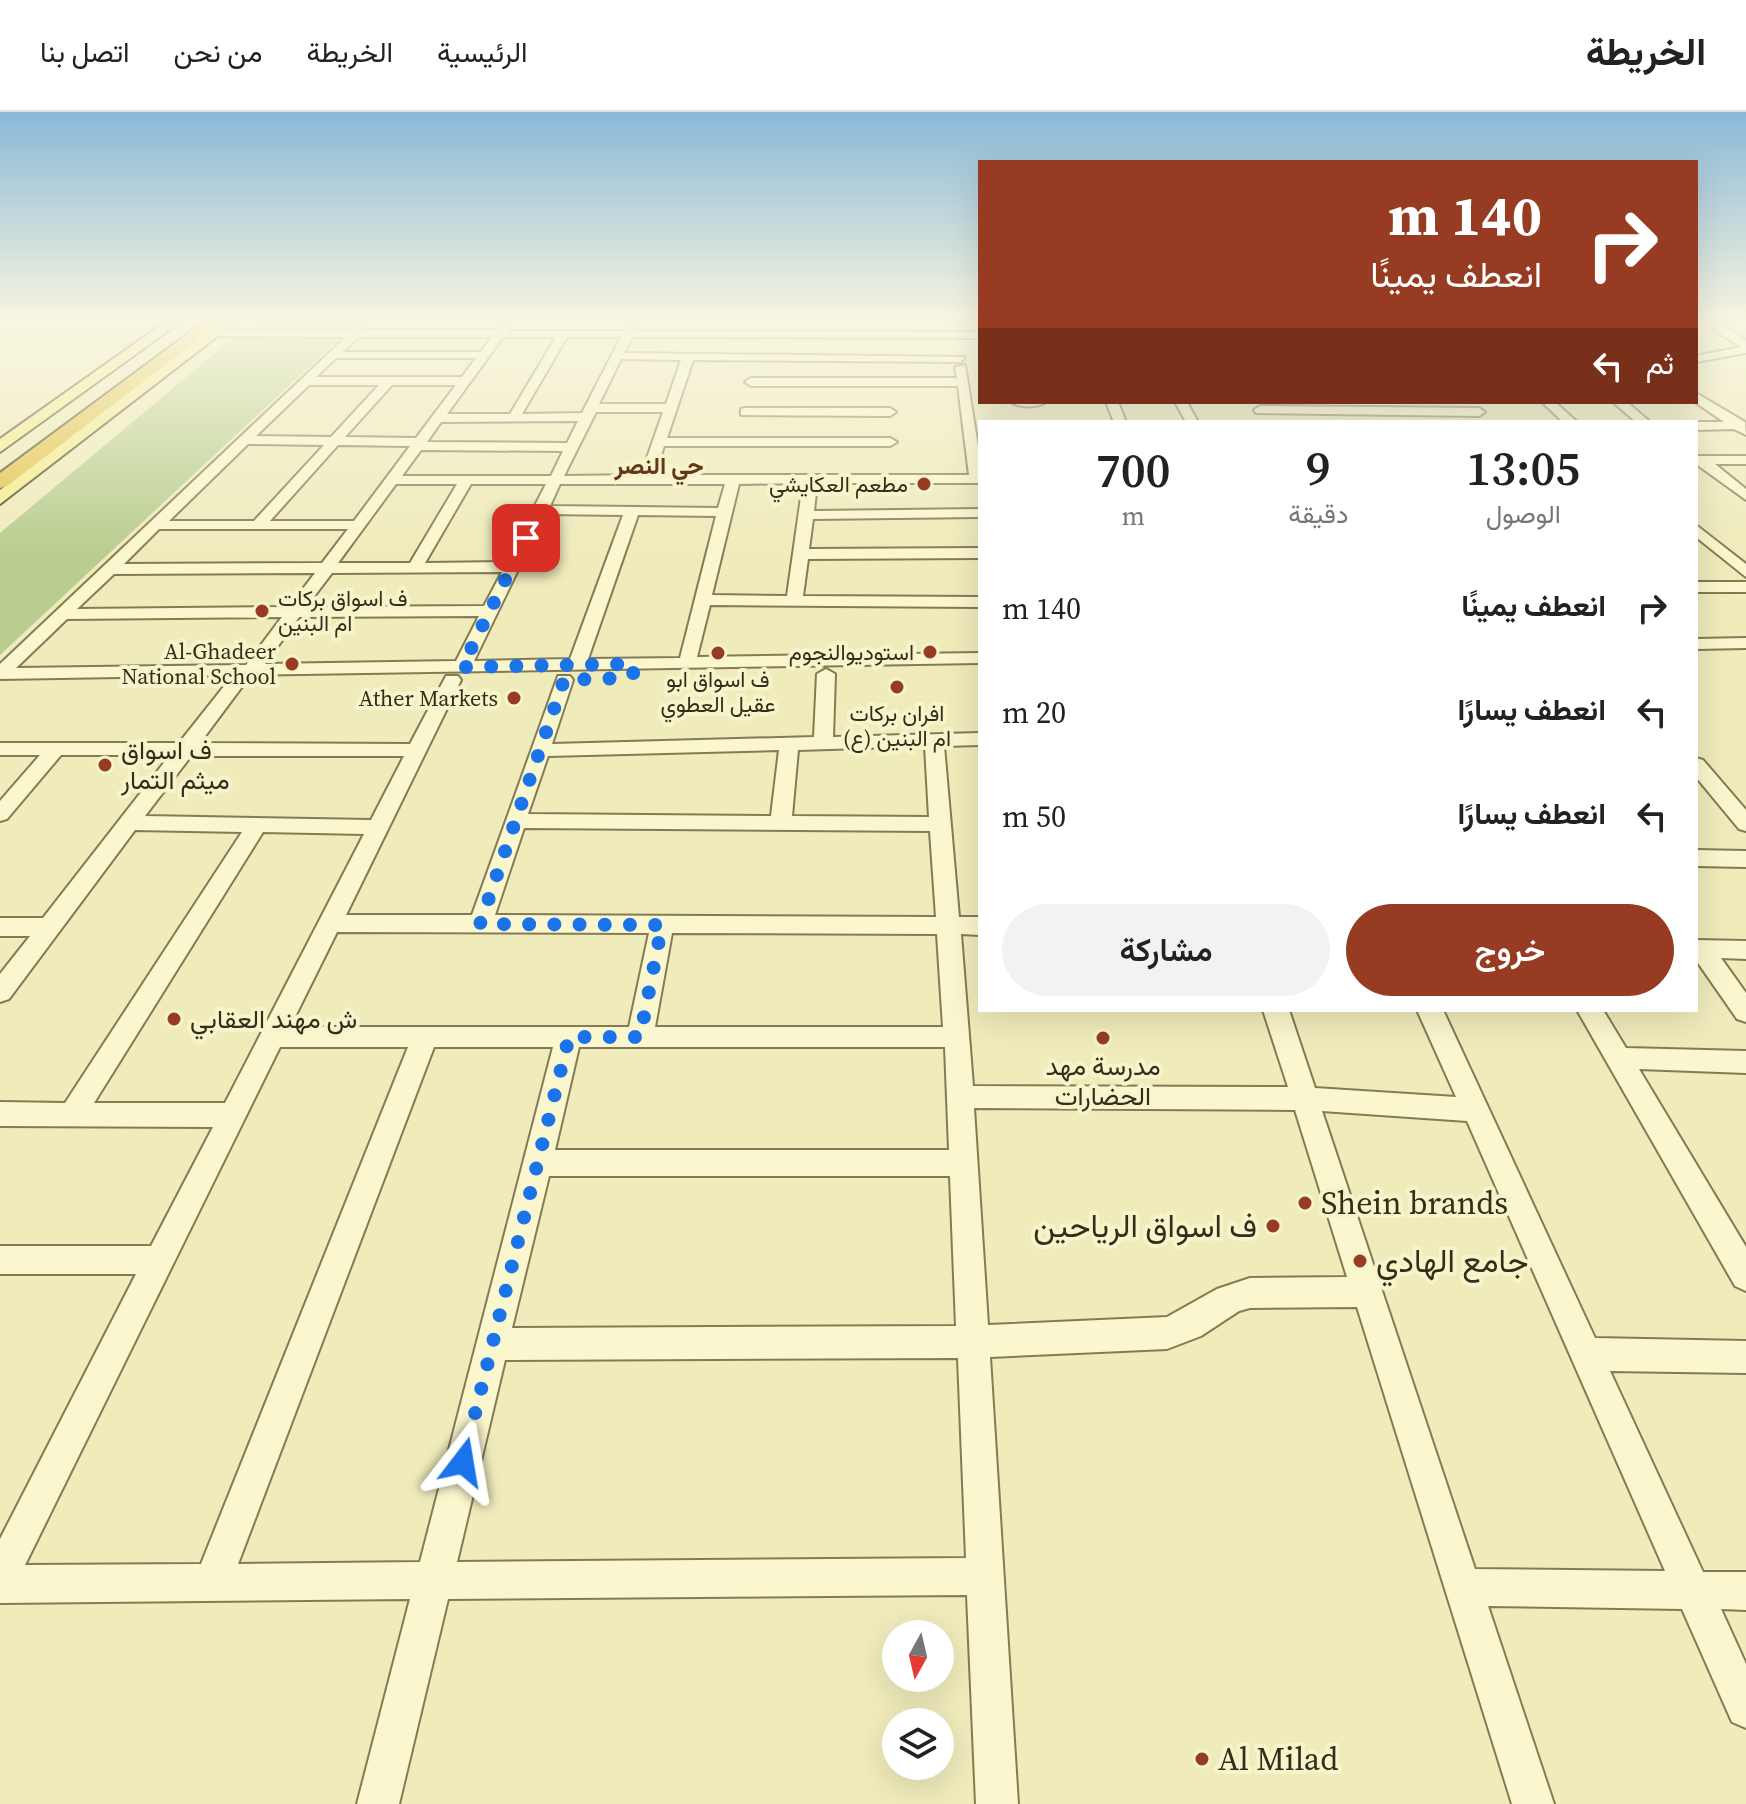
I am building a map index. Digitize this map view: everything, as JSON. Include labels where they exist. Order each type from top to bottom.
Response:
[{"type":"highway","points":[[0,462],[89,397]]},
{"type":"highway","points":[[0,482],[119,397]]},
{"type":"main road","points":[[0,447],[70,397]]},
{"type":"main road","points":[[0,499],[129,397]]},
{"type":"street","points":[[0,674],[288,397]]},
{"type":"street","points":[[258,525],[375,397]]},
{"type":"street","points":[[0,992],[184,750],[295,612],[453,397]]},
{"type":"street","points":[[514,417],[526,397]]},
{"type":"street","points":[[0,1577],[597,397]]},
{"type":"street","points":[[647,478],[675,397]]},
{"type":"street","points":[[737,442],[748,397]]},
{"type":"street","points":[[889,397],[890,460]]},
{"type":"street","points":[[659,442],[737,442],[890,460],[978,479],[964,397]]},
{"type":"street","points":[[1698,398],[1743,427]]},
{"type":"street","points":[[965,402],[978,402]]},
{"type":"street","points":[[1550,404],[1569,420]]},
{"type":"street","points":[[1622,404],[1642,420]]},
{"type":"street","points":[[1260,411],[1331,406],[1400,407],[1484,417]]},
{"type":"street","points":[[438,418],[671,408]]},
{"type":"street","points":[[745,412],[890,412]]},
{"type":"street","points":[[1698,426],[1743,427]]},
{"type":"street","points":[[242,440],[572,447]]},
{"type":"street","points":[[392,480],[811,478],[890,460]]},
{"type":"street","points":[[1699,460],[1746,460]]},
{"type":"street","points":[[1699,460],[1746,496]]},
{"type":"street","points":[[683,668],[733,478]]},
{"type":"street","points":[[794,601],[811,478]]},
{"type":"street","points":[[415,567],[467,479]]},
{"type":"street","points":[[540,510],[724,512]]},
{"type":"street","points":[[480,924],[540,750],[632,511]]},
{"type":"street","points":[[806,515],[978,513]]},
{"type":"street","points":[[156,525],[359,525]]},
{"type":"street","points":[[1698,531],[1746,572]]},
{"type":"street","points":[[801,554],[978,553]]},
{"type":"street","points":[[109,569],[512,567]]},
{"type":"street","points":[[1698,587],[1746,587]]},
{"type":"street","points":[[702,600],[978,602]]},
{"type":"street","points":[[63,614],[491,611]]},
{"type":"street","points":[[1703,644],[1746,643]]},
{"type":"street","points":[[1698,658],[1746,657]]},
{"type":"street","points":[[0,686],[628,671],[978,658]]},
{"type":"street","points":[[683,668],[826,674],[978,671]]},
{"type":"street","points":[[0,674],[242,678]]},
{"type":"street","points":[[823,743],[826,674]]},
{"type":"street","points":[[540,750],[978,739]]},
{"type":"street","points":[[934,740],[941,824],[964,926],[957,1037],[997,1804]]},
{"type":"street","points":[[781,823],[789,744]]},
{"type":"street","points":[[0,749],[416,750]]},
{"type":"street","points":[[0,814],[55,750]]},
{"type":"street","points":[[1698,766],[1746,824]]},
{"type":"street","points":[[515,821],[941,824]]},
{"type":"street","points":[[129,823],[378,827]]},
{"type":"street","points":[[72,1115],[257,825]]},
{"type":"street","points":[[1698,858],[1746,859]]},
{"type":"street","points":[[329,923],[964,926]]},
{"type":"street","points":[[640,1037],[662,925]]},
{"type":"street","points":[[0,927],[50,927]]},
{"type":"street","points":[[1698,949],[1746,950]]},
{"type":"street","points":[[1698,949],[1746,1012]]},
{"type":"street","points":[[1277,1012],[1533,1804]]},
{"type":"street","points":[[1431,1012],[1746,1708]]},
{"type":"street","points":[[1591,1012],[1746,1276]]},
{"type":"street","points":[[272,1037],[957,1037]]},
{"type":"street","points":[[212,1582],[425,1037]]},
{"type":"street","points":[[378,1804],[569,1037]]},
{"type":"street","points":[[1618,1058],[1746,1062]]},
{"type":"street","points":[[960,1097],[1307,1099],[1475,1110]]},
{"type":"street","points":[[0,1114],[232,1115]]},
{"type":"street","points":[[537,1163],[964,1163]]},
{"type":"street","points":[[0,1260],[160,1260]]},
{"type":"street","points":[[492,1344],[973,1342],[1167,1333],[1189,1328],[1234,1297],[1366,1292]]},
{"type":"street","points":[[1586,1354],[1746,1357]]},
{"type":"street","points":[[0,1584],[985,1576]]},
{"type":"street","points":[[1462,1587],[1746,1591]]},
{"type":"green space","points":[[163,397],[277,397],[0,655],[0,533]]},
{"type":"place","name":"مطعم العكايشي","points":[[924,484]]},
{"type":"place","name":"ف اسواق بركات ام البنين","points":[[262,611]]},
{"type":"place","name":"استوديوالنجوم","points":[[930,652]]},
{"type":"place","name":"ف اسواق ابو عقيل العطوي","points":[[718,653]]},
{"type":"place","name":"Al-Ghadeer National School","points":[[292,664]]},
{"type":"place","name":"افران بركات ام البنين (ع)","points":[[897,687]]},
{"type":"place","name":"Ather Markets","points":[[514,698]]},
{"type":"place","name":"ف اسواق ميثم التمار","points":[[105,765]]},
{"type":"place","name":"ش مهند العقابي","points":[[174,1019]]},
{"type":"place","name":"مدرسة مهد الحضارات","points":[[1103,1038]]},
{"type":"place","name":"Shein brands","points":[[1305,1203]]},
{"type":"place","name":"ف اسواق الرياحين","points":[[1273,1226]]},
{"type":"place","name":"جامع الهادي","points":[[1360,1261]]},
{"type":"place","name":"Al Milad","points":[[1202,1759]]},
{"type":"district","name":"حي النصر","points":[[659,466]]},
{"type":"route","points":[[463,1462],[569,1037],[640,1037],[662,925],[480,924],[564,680],[626,678],[636,671],[629,664],[462,667],[526,538]]}]
